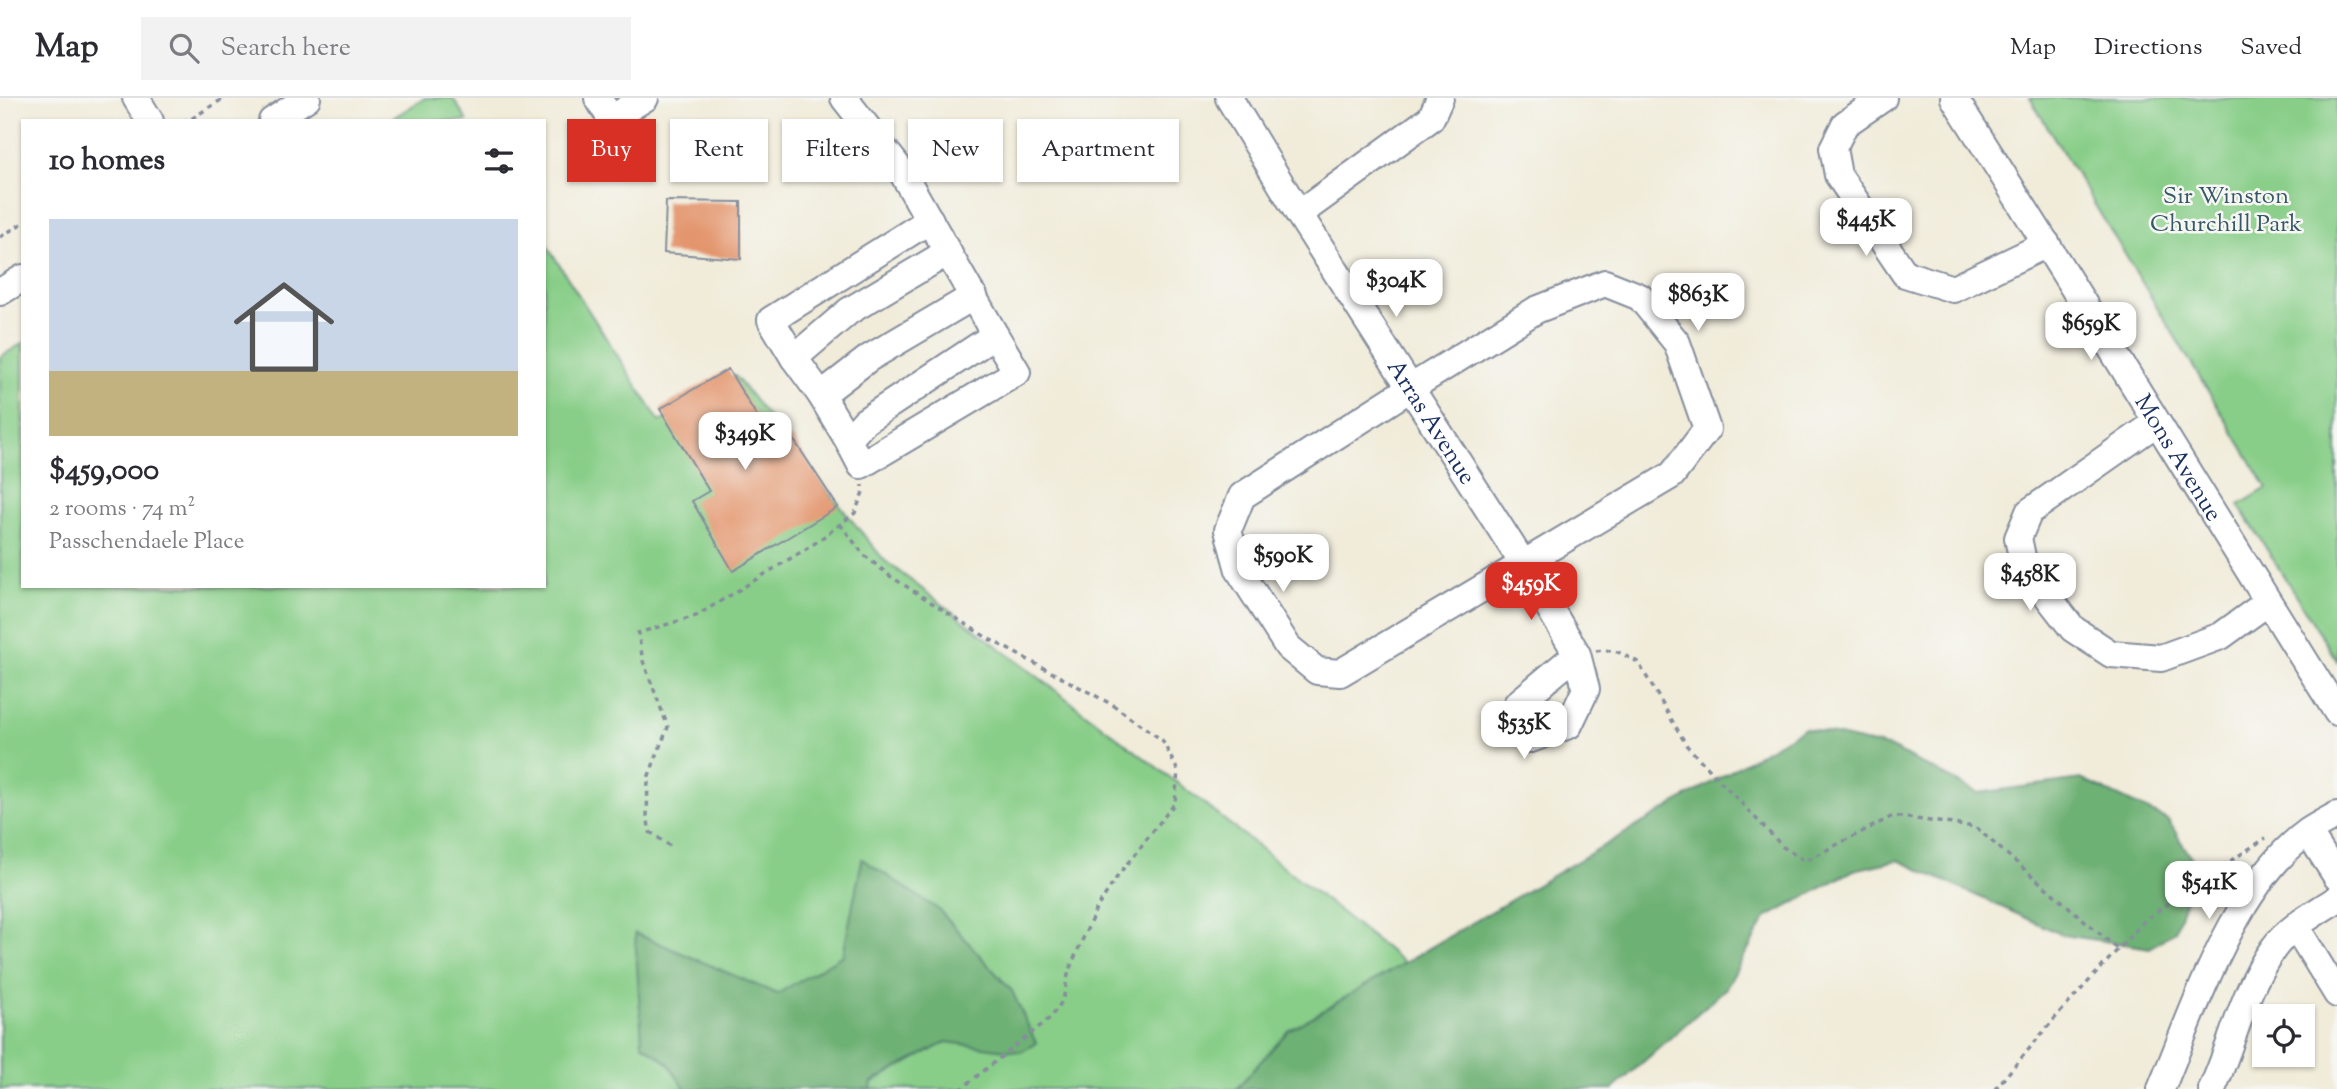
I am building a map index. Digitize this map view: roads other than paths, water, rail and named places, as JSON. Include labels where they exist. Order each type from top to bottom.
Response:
[{"type":"street","points":[[136,98],[149,119]]},
{"type":"street","points":[[275,119],[307,98]]},
{"type":"street","points":[[598,98],[611,119],[645,98]]},
{"type":"street","points":[[844,98],[902,172],[930,220],[948,252],[974,296],[995,335],[1017,372],[862,465],[771,320],[839,268],[930,220]]},
{"type":"street","name":"Arras Avenue","points":[[1228,98],[1299,214],[1524,565],[1577,654]]},
{"type":"street","points":[[1299,214],[1432,118],[1440,98]]},
{"type":"street","points":[[1883,98],[1845,124],[1833,148],[1838,175],[1905,274],[1953,289],[2047,244]]},
{"type":"street","name":"Mons Avenue","points":[[1954,98],[2337,712]]},
{"type":"street","points":[[794,358],[849,311],[948,252]]},
{"type":"street","points":[[0,292],[21,279]]},
{"type":"street","points":[[1605,283],[1640,297],[1677,343],[1707,429],[1672,475],[1524,565],[1340,673],[1317,671],[1288,646],[1239,570],[1228,530],[1242,496],[1536,310],[1605,283]]},
{"type":"street","points":[[821,396],[869,358],[974,296]]},
{"type":"street","points":[[848,440],[865,421],[995,335]]},
{"type":"street","points":[[2156,423],[2028,512],[2018,538],[2024,566],[2073,629],[2111,653],[2161,658],[2221,636],[2268,602]]},
{"type":"street","points":[[2161,1089],[2219,951],[2256,887],[2286,852],[2308,832],[2337,814]]},
{"type":"street","points":[[2308,832],[2337,877]]},
{"type":"street","points":[[2212,1089],[2249,991],[2274,948],[2296,927],[2337,900]]},
{"type":"street","points":[[2296,927],[2337,994]]},
{"type":"park label","name":"Sir Winston Churchill Park","points":[[2226,209]]}]
